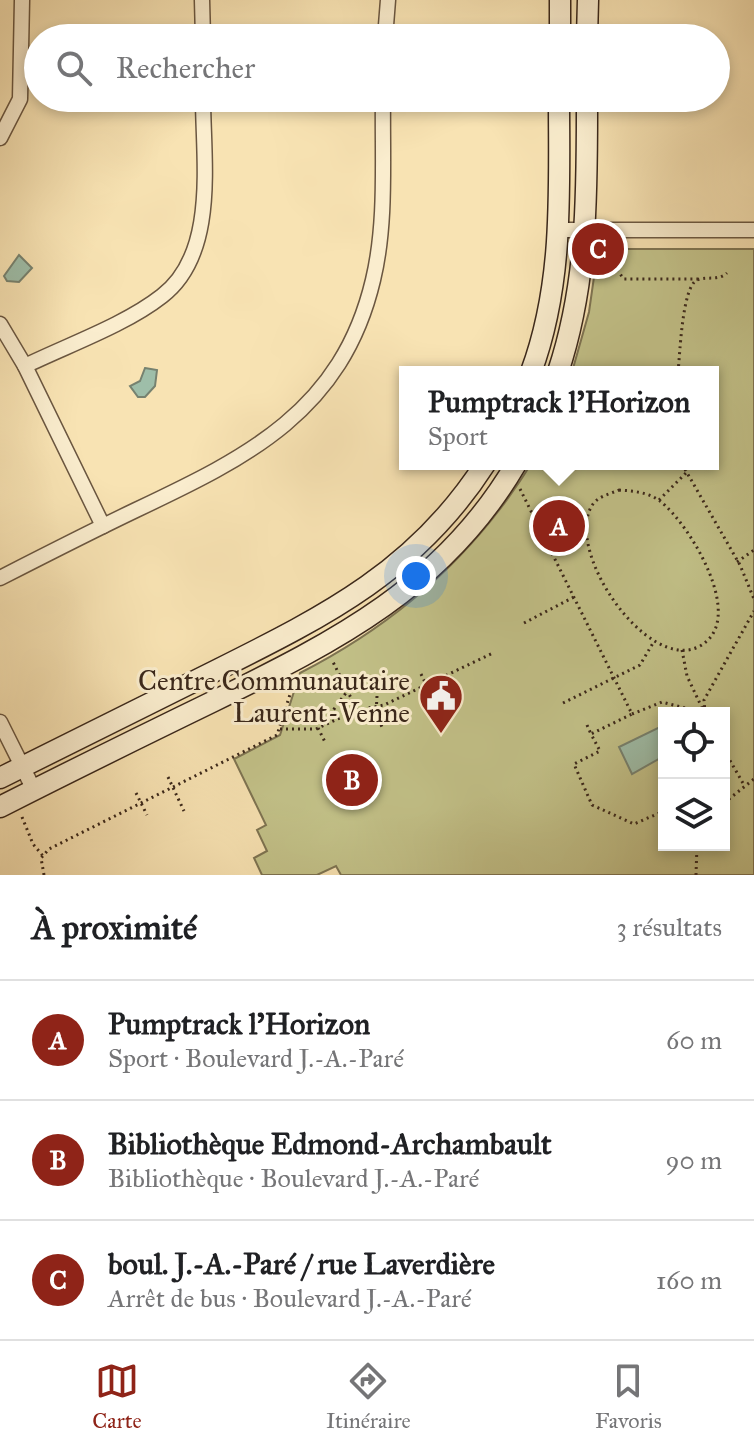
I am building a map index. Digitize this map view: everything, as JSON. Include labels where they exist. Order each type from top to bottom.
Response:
[{"type":"street","points":[[0,138],[20,99],[22,0]]},
{"type":"street","points":[[202,0],[203,24]]},
{"type":"street","points":[[386,24],[388,0]]},
{"type":"street","points":[[560,0],[560,24]]},
{"type":"street","points":[[587,24],[588,0]]},
{"type":"street","points":[[25,366],[147,306],[178,280],[195,247],[202,210],[203,112]]},
{"type":"street","points":[[0,578],[208,476],[261,446],[298,414],[346,350],[366,306],[376,264],[382,112]]},
{"type":"street","points":[[533,366],[555,283],[559,230],[559,112]]},
{"type":"street","points":[[560,366],[579,293],[587,230],[587,112]]},
{"type":"street","points":[[559,230],[754,230]]},
{"type":"street","points":[[0,324],[25,366],[103,526]]},
{"type":"street","points":[[0,778],[339,607],[413,552],[455,505],[481,470]]},
{"type":"street","points":[[10,808],[34,790],[355,628],[424,577],[517,474]]},
{"type":"street","points":[[455,505],[475,521]]},
{"type":"street","points":[[0,722],[34,790]]},
{"type":"path","points":[[602,251],[624,279],[721,278],[727,273]]},
{"type":"path","points":[[679,366],[687,296],[699,279]]},
{"type":"path","points":[[659,500],[687,472],[754,599]]},
{"type":"path","points":[[517,474],[632,714]]},
{"type":"path","points":[[630,491],[659,500],[692,539],[715,585],[717,616],[713,631],[697,648],[682,650],[654,641],[610,593],[592,559],[586,530],[592,505],[602,496],[630,491]]},
{"type":"path","points":[[737,562],[754,550]]},
{"type":"path","points":[[524,623],[574,597]]},
{"type":"path","points":[[705,707],[704,700],[754,611]]},
{"type":"path","points":[[563,703],[640,665],[654,641]]},
{"type":"path","points":[[682,650],[687,676],[702,707]]},
{"type":"path","points":[[280,729],[319,727],[357,710],[384,705],[493,653]]},
{"type":"path","points":[[332,660],[357,710]]},
{"type":"path","points":[[44,875],[40,864],[49,849],[277,735],[297,673]]},
{"type":"path","points":[[421,674],[434,701]]},
{"type":"path","points":[[319,727],[354,682]]},
{"type":"path","points":[[377,696],[376,714],[382,727]]},
{"type":"path","points":[[591,734],[662,702],[682,707]]},
{"type":"path","points":[[587,725],[600,751],[574,764],[592,805],[634,824],[658,814]]},
{"type":"path","points":[[319,727],[325,742]]},
{"type":"path","points":[[730,760],[744,785]]},
{"type":"path","points":[[168,777],[184,811]]},
{"type":"path","points":[[730,798],[754,779]]},
{"type":"path","points":[[136,793],[147,815]]},
{"type":"path","points":[[10,808],[43,856]]},
{"type":"path","points":[[696,875],[697,851]]},
{"type":"shaded area","points":[[754,249],[754,875],[341,875],[336,866],[317,875],[262,875],[254,858],[267,851],[257,830],[266,825],[234,759],[280,735],[300,673],[369,633],[430,585],[484,529],[527,470],[719,470],[719,366],[574,366],[589,312],[596,263],[606,251]]},
{"type":"shaded area","points":[[19,255],[32,268],[19,282],[7,281],[4,276]]},
{"type":"shaded area","points":[[145,368],[157,370],[155,386],[145,397],[138,397],[130,386],[140,381]]},
{"type":"shaded area","points":[[658,728],[658,759],[632,774],[619,747]]},
{"type":"place","name":"boul. J.-A.-Paré / rue Laverdière","points":[[598,249]]},
{"type":"place","name":"Pumptrack l'Horizon","points":[[559,526]]},
{"type":"place","name":"Centre Communautaire Laurent-Venne","points":[[441,735]]},
{"type":"place","name":"Bibliothèque Edmond-Archambault","points":[[352,780]]}]
